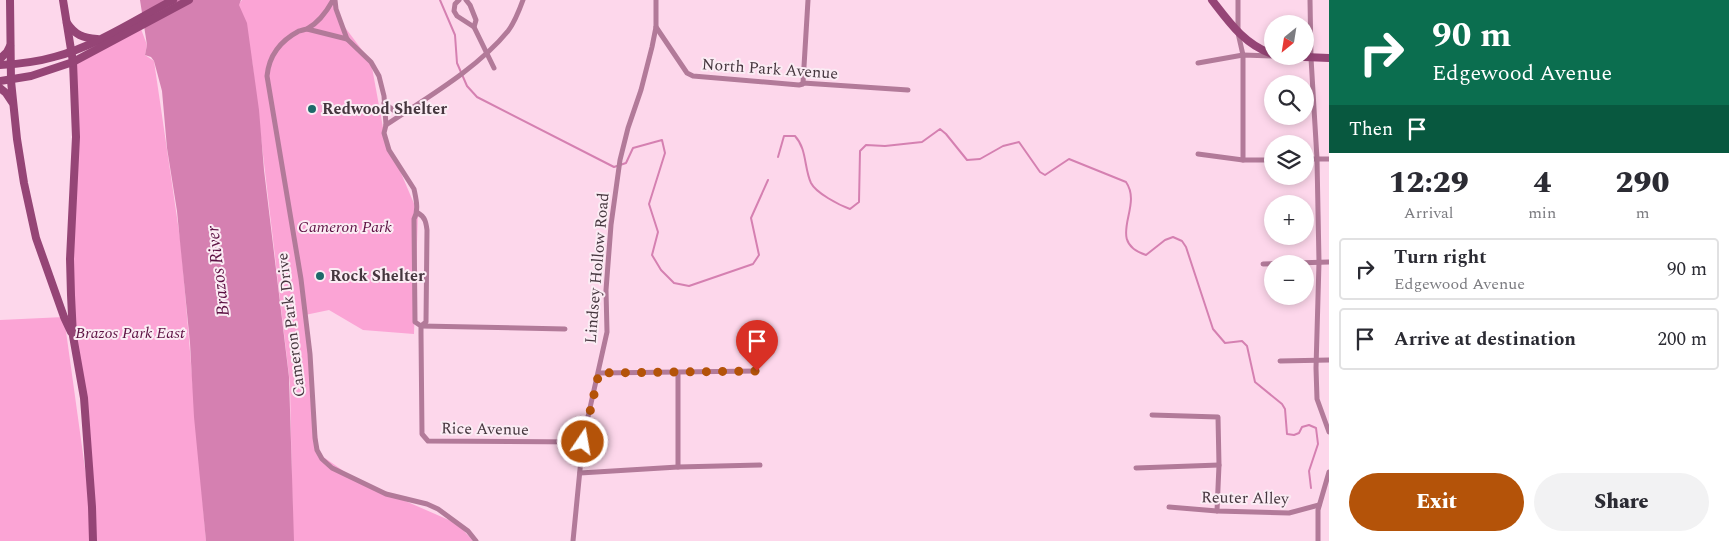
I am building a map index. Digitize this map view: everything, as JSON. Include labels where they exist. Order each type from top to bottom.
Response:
[{"type":"main road","points":[[10,0],[11,80],[21,165],[36,238],[64,317],[73,336]]},
{"type":"main road","points":[[63,0],[72,62],[76,137],[70,259],[73,336],[84,398],[93,541]]},
{"type":"main road","points":[[0,81],[49,71],[72,62],[173,0]]},
{"type":"main road","points":[[0,65],[53,58],[98,39],[121,32],[188,0]]},
{"type":"main road","points":[[1212,0],[1238,33],[1264,51]]},
{"type":"main road","points":[[66,21],[75,33],[82,37],[98,39]]},
{"type":"main road","points":[[0,59],[7,52],[10,44]]},
{"type":"main road","points":[[1314,58],[1329,58]]},
{"type":"main road","points":[[0,88],[14,105]]},
{"type":"street","name":"Cameron Park Drive","points":[[334,0],[320,19],[307,29],[287,39],[276,49],[270,62],[267,76],[301,279],[310,354],[314,438],[317,450],[322,459],[332,468],[396,497],[427,504],[438,509],[468,531],[476,541]]},
{"type":"street","points":[[334,0],[347,39],[371,62],[379,76],[386,125],[384,133],[389,150],[414,189],[418,212],[414,219],[415,322],[421,326],[565,329]]},
{"type":"street","points":[[460,0],[455,4],[454,11],[457,16],[474,27],[494,68]]},
{"type":"street","points":[[466,0],[476,20],[474,27]]},
{"type":"street","points":[[386,125],[456,78],[487,52],[508,32],[523,0]]},
{"type":"street","name":"Lindsey Hollow Road","points":[[573,541],[583,442],[607,332],[606,290],[611,224],[618,171],[628,128],[641,90],[656,27],[656,0]]},
{"type":"street","points":[[803,82],[808,0]]},
{"type":"street","points":[[1238,0],[1238,33],[1243,55],[1243,160]]},
{"type":"street","points":[[1310,0],[1310,15]]},
{"type":"street","name":"North Park Avenue","points":[[656,27],[690,75],[799,85],[803,84],[803,82],[908,90]]},
{"type":"street","points":[[307,29],[347,39]]},
{"type":"street","points":[[1198,63],[1243,55],[1264,55]]},
{"type":"street","points":[[1311,65],[1317,159],[1319,262],[1316,360],[1317,399],[1329,432]]},
{"type":"street","points":[[384,103],[400,115]]},
{"type":"street","points":[[1198,154],[1243,160],[1264,160]]},
{"type":"street","points":[[1314,159],[1329,159]]},
{"type":"street","points":[[418,212],[423,216],[427,230],[426,322],[421,326]]},
{"type":"street","points":[[1263,264],[1329,262]]},
{"type":"street","name":"Rice Avenue","points":[[421,326],[422,434],[428,441],[583,442]]},
{"type":"street","points":[[1280,361],[1329,360]]},
{"type":"street","points":[[599,373],[757,371]]},
{"type":"street","points":[[678,373],[678,467]]},
{"type":"street","points":[[1152,415],[1218,417],[1218,511]]},
{"type":"street","points":[[580,473],[678,467],[760,465]]},
{"type":"street","points":[[1136,468],[1219,465]]},
{"type":"street","points":[[1318,541],[1317,519],[1319,505],[1329,472]]},
{"type":"street","name":"Reuter Alley","points":[[1169,507],[1218,511],[1290,513],[1319,505]]},
{"type":"green space","name":"Cameron Park","points":[[242,0],[333,0],[341,22],[371,62],[384,133],[418,213],[414,334],[363,330],[329,310],[305,315],[319,454],[355,479],[458,524],[473,541],[293,541],[290,384],[252,61],[238,5]]},
{"type":"green space","name":"Brazos Park East","points":[[141,29],[147,45],[145,55],[154,61],[181,245],[206,541],[0,541],[0,320],[64,317],[88,490],[86,430],[73,336],[71,240],[75,146],[73,62]]},
{"type":"water","name":"Brazos River","points":[[140,0],[241,0],[239,5],[247,23],[259,110],[264,170],[289,377],[294,541],[206,541],[177,211],[167,148],[162,91],[154,61],[151,57],[145,55],[147,45]]},
{"type":"waterway","points":[[440,0],[455,35],[457,63],[467,86],[477,97],[614,167],[626,163],[633,148],[662,140],[665,153],[649,204],[658,232],[652,255],[661,270],[674,283],[689,286],[753,264],[759,255],[751,218],[768,180]]},
{"type":"waterway","points":[[778,157],[784,136],[795,136],[802,147],[809,177],[814,187],[828,198],[850,209],[859,202],[860,151],[866,145],[885,146],[922,142],[940,129],[967,160],[980,159],[1003,146],[1019,142],[1040,172],[1045,175],[1069,159],[1126,182],[1131,202],[1126,233],[1128,241],[1134,249],[1146,255],[1165,240],[1173,237],[1182,241],[1186,247],[1213,329],[1225,343],[1242,341],[1247,346],[1255,382],[1282,404],[1285,409],[1287,434],[1294,435],[1299,433],[1302,427],[1309,425],[1316,428],[1318,444],[1309,471],[1311,488]]},
{"type":"place","name":"Redwood Shelter","points":[[312,109]]},
{"type":"place","name":"Rock Shelter","points":[[320,276]]},
{"type":"route","points":[[583,442],[599,373],[757,371]]}]
